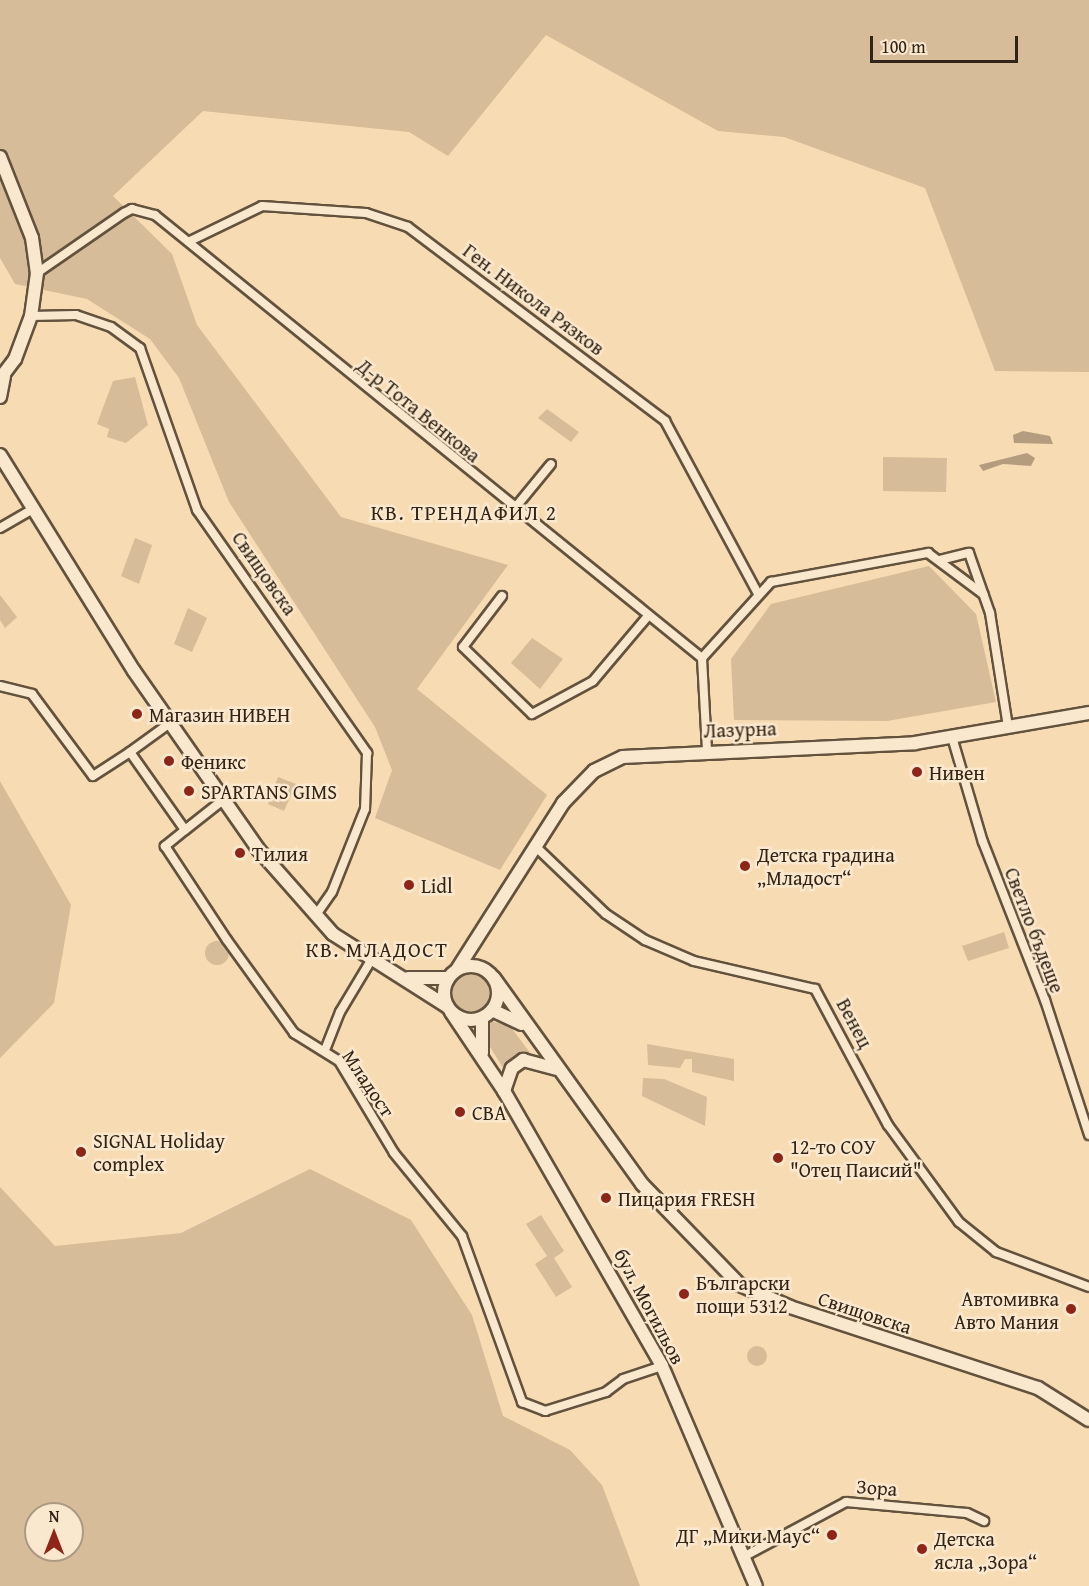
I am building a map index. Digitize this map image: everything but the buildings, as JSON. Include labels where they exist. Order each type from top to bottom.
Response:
[{"type":"street","points":[[0,157],[32,238],[37,273],[31,316],[2,378],[0,397]]},
{"type":"street","name":"Ген. Никола Рязков","points":[[190,241],[262,206],[366,213],[408,227],[665,421],[757,592]]},
{"type":"street","name":"Д-р Тота Венкова","points":[[37,273],[132,209],[155,215],[190,241],[647,617],[702,658]]},
{"type":"street","name":"Свищовска","points":[[31,316],[76,315],[111,327],[140,348],[197,510],[367,753],[365,809],[332,892],[315,916]]},
{"type":"street","points":[[0,453],[32,510],[170,723],[223,800],[315,916],[370,962],[401,977],[465,1020],[487,1014]]},
{"type":"street","points":[[514,509],[551,464]]},
{"type":"street","points":[[0,528],[32,510]]},
{"type":"street","points":[[707,749],[702,658],[757,592],[771,582],[852,570],[894,556],[928,553],[983,594]]},
{"type":"street","points":[[940,560],[969,553],[983,594],[1008,728]]},
{"type":"street","points":[[501,596],[463,647],[532,714],[593,681],[647,617]]},
{"type":"street","points":[[0,686],[32,694],[93,776],[170,723]]},
{"type":"street","name":"Лазурна","points":[[458,968],[563,803],[594,771],[640,754],[707,749],[915,743],[1089,713]]},
{"type":"street","name":"Светло бъдеще","points":[[952,737],[983,842],[1045,1000],[1089,1135]]},
{"type":"street","points":[[130,752],[185,830],[223,800]]},
{"type":"street","name":"Младост","points":[[185,830],[165,846],[169,852],[294,1033],[325,1050],[339,1061],[394,1153],[462,1236],[522,1402],[545,1411],[606,1392],[623,1379],[662,1366]]},
{"type":"street","name":"Венец","points":[[535,846],[606,914],[645,940],[694,961],[815,989],[888,1125],[959,1222],[996,1252],[1089,1287]]},
{"type":"street","points":[[480,935],[479,957],[492,975],[498,997],[487,1014],[483,1058]]},
{"type":"street","points":[[325,1050],[339,1012],[370,962]]},
{"type":"street","points":[[449,1010],[443,990],[448,978],[458,968],[474,965],[492,975]]},
{"type":"street","name":"Свищовска","points":[[492,975],[526,1026],[642,1184],[740,1285],[790,1307],[1038,1388],[1089,1420]]},
{"type":"street","points":[[401,977],[448,978]]},
{"type":"street","name":"бул. Могильов","points":[[449,1010],[504,1091],[662,1366],[756,1586]]},
{"type":"street","name":"Свищовска","points":[[487,1014],[526,1026]]},
{"type":"street","points":[[504,1091],[512,1068],[523,1060],[560,1071]]},
{"type":"street","name":"Зора","points":[[745,1556],[846,1502],[967,1513],[984,1521]]},
{"type":"shaded area","points":[[0,0],[1089,0],[1089,372],[995,371],[925,188],[784,137],[718,131],[546,35],[448,156],[409,132],[203,111],[113,196],[172,254],[197,325],[341,517],[508,565],[417,689],[547,795],[500,870],[375,818],[392,770],[375,727],[229,502],[179,378],[150,339],[87,299],[15,284],[0,258]]},
{"type":"shaded area","points":[[135,377],[148,425],[126,443],[107,437],[109,429],[97,424],[113,381]]},
{"type":"shaded area","points":[[547,409],[579,432],[571,442],[538,418]]},
{"type":"shaded area","points":[[1023,431],[1050,436],[1053,444],[1014,443],[1013,435]]},
{"type":"shaded area","points":[[1027,453],[1035,458],[1031,466],[1003,464],[983,471],[979,465]]},
{"type":"shaded area","points":[[883,457],[947,458],[946,492],[883,491]]},
{"type":"shaded area","points":[[135,538],[152,545],[139,584],[121,576]]},
{"type":"shaded area","points":[[929,566],[976,614],[996,702],[887,721],[734,720],[731,659],[771,604]]},
{"type":"shaded area","points":[[0,595],[17,617],[5,628],[0,620]]},
{"type":"shaded area","points":[[188,608],[207,618],[192,652],[174,644]]},
{"type":"shaded area","points":[[532,638],[563,659],[540,689],[511,663]]},
{"type":"shaded area","points":[[278,777],[296,784],[284,811],[268,804]]},
{"type":"shaded area","points":[[0,781],[71,905],[54,1003],[0,1058]]},
{"type":"shaded area","points":[[1004,932],[1009,948],[968,961],[962,946]]},
{"type":"shaded area","points":[[217,941],[225,945],[229,953],[225,961],[217,965],[209,961],[205,953],[209,945]]},
{"type":"shaded area","points":[[470,973],[485,979],[491,994],[485,1009],[470,1015],[455,1009],[449,994],[455,979]]},
{"type":"shaded area","points":[[491,1021],[510,1026],[531,1054],[517,1057],[505,1071],[487,1042]]},
{"type":"shaded area","points":[[647,1044],[734,1059],[734,1081],[692,1072],[692,1059],[685,1059],[680,1068],[648,1065]]},
{"type":"shaded area","points":[[643,1078],[664,1079],[707,1097],[705,1126],[642,1096]]},
{"type":"shaded area","points":[[310,1169],[411,1220],[472,1315],[503,1416],[570,1450],[602,1485],[640,1586],[0,1586],[0,1187],[55,1246],[181,1233]]},
{"type":"shaded area","points":[[541,1215],[564,1251],[554,1258],[572,1287],[556,1297],[535,1264],[547,1256],[526,1224]]},
{"type":"shaded area","points":[[757,1346],[764,1349],[767,1356],[764,1363],[757,1366],[750,1363],[747,1356],[750,1349]]},
{"type":"place","name":"Магазин НИВЕН","points":[[137,714]]},
{"type":"place","name":"Феникс","points":[[169,761]]},
{"type":"place","name":"Нивен","points":[[917,772]]},
{"type":"place","name":"SPARTANS GIMS","points":[[189,791]]},
{"type":"place","name":"Тилия","points":[[240,853]]},
{"type":"place","name":"Детска градина „Младост“","points":[[745,866]]},
{"type":"place","name":"Lidl","points":[[409,885]]},
{"type":"place","name":"CBA","points":[[460,1112]]},
{"type":"place","name":"SIGNAL Holiday complex","points":[[81,1152]]},
{"type":"place","name":"12-то СОУ \"Отец Паисий\"","points":[[778,1158]]},
{"type":"place","name":"Пицария FRESH","points":[[606,1198]]},
{"type":"place","name":"Български пощи 5312","points":[[684,1294]]},
{"type":"place","name":"Автомивка Авто Мания","points":[[1071,1309]]},
{"type":"place","name":"ДГ „Мики Маус“","points":[[832,1535]]},
{"type":"place","name":"Детска ясла „Зора“","points":[[922,1549]]},
{"type":"district","name":"КВ. ТРЕНДАФИЛ 2","points":[[464,513]]},
{"type":"district","name":"КВ. МЛАДОСТ","points":[[377,950]]}]
